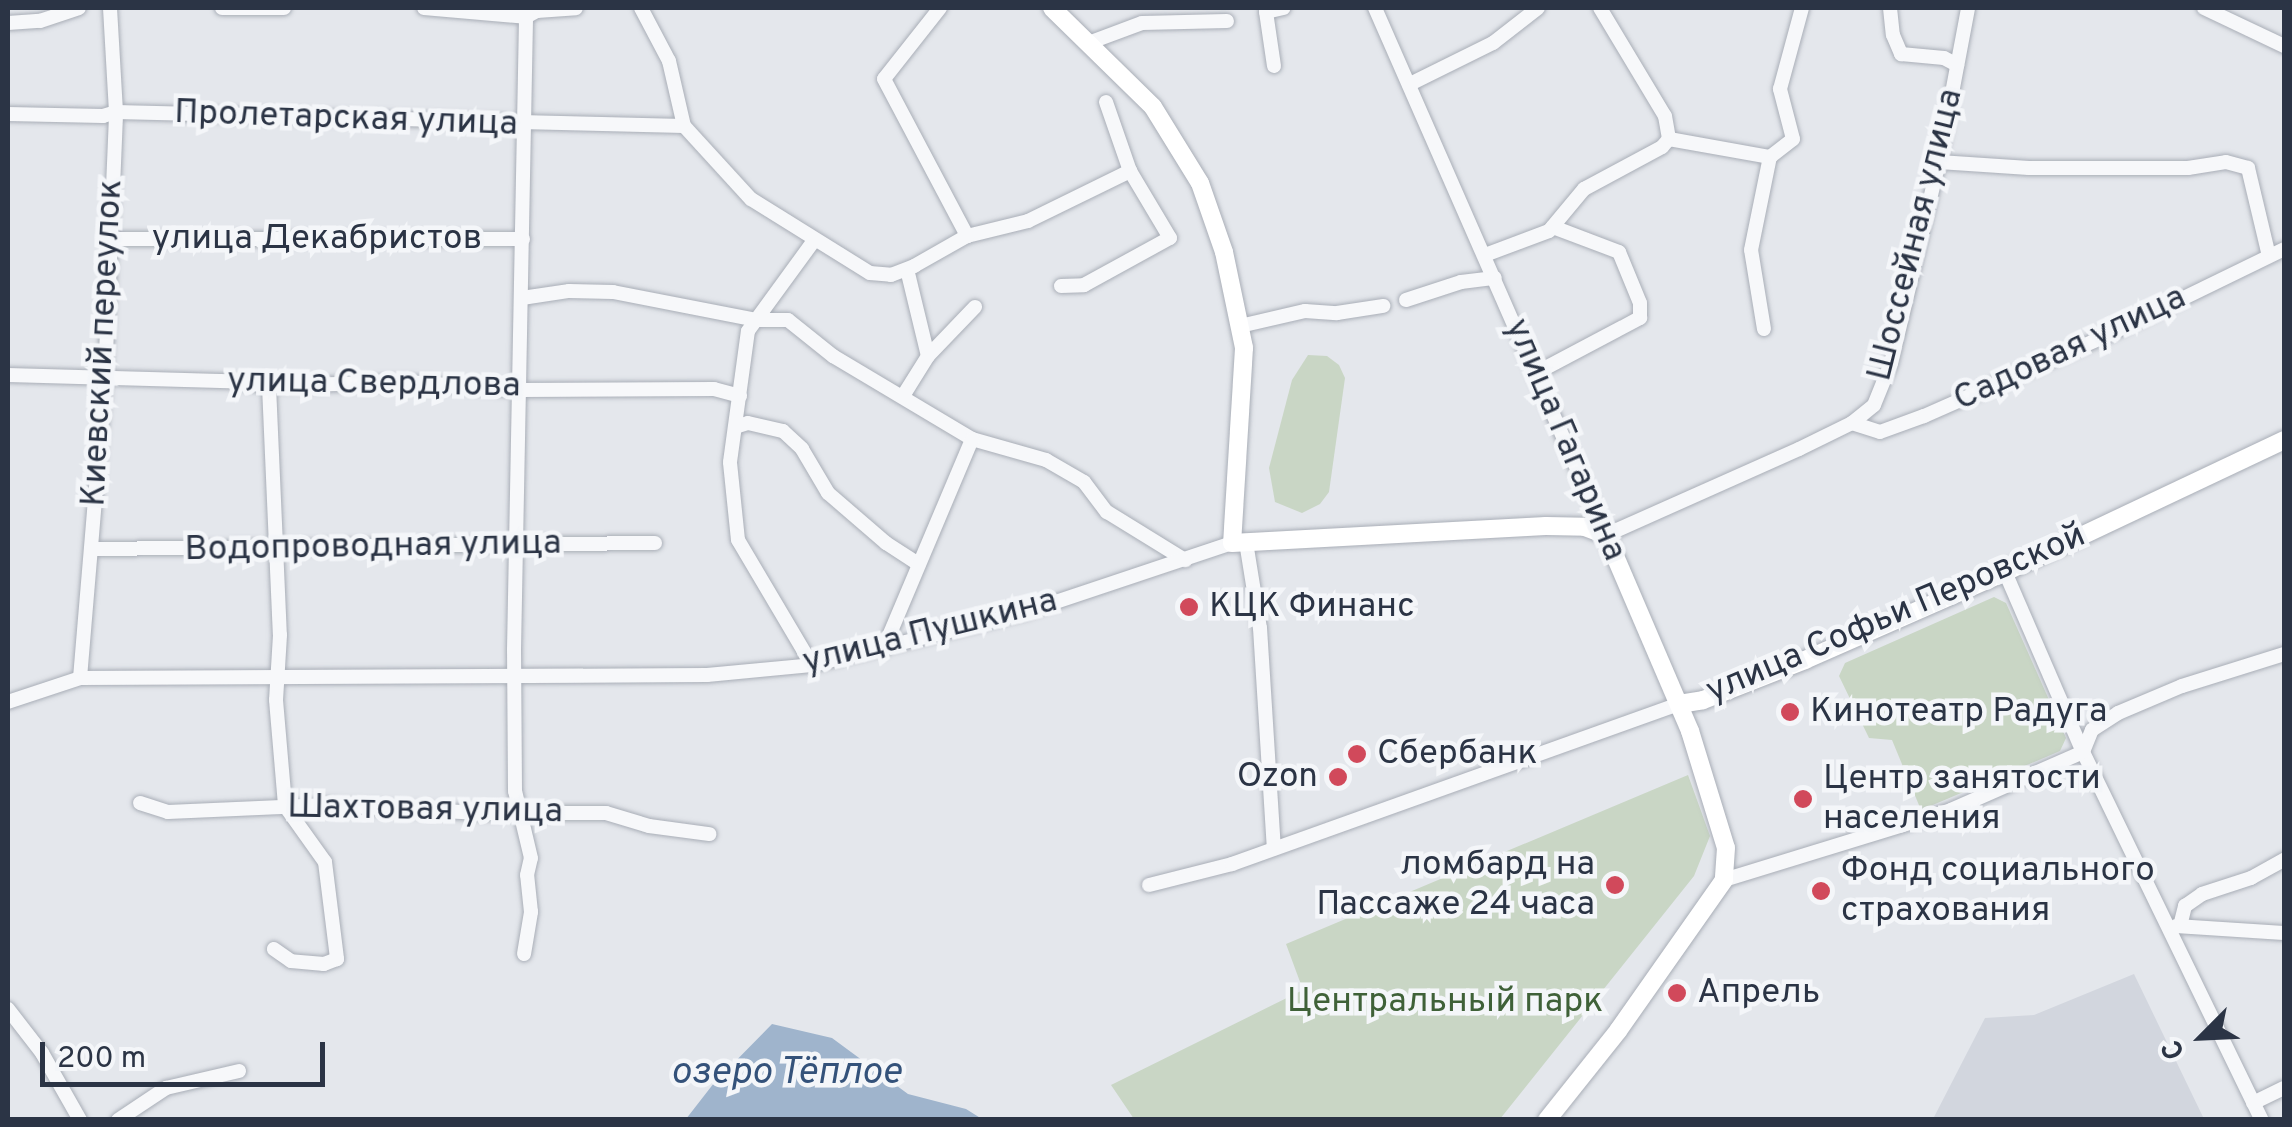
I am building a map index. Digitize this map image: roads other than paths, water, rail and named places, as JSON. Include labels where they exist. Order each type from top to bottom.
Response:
[{"type":"main road","points":[[1052,8],[1153,106],[1200,183],[1224,252],[1240,326],[1243,394],[1239,543]]},
{"type":"main road","name":"улица Софьи Перовской","points":[[1679,704],[1703,700],[1805,660],[2005,572],[2284,440]]},
{"type":"main road","name":"улица Пушкина","points":[[1239,543],[1546,526],[1585,527],[1606,534]]},
{"type":"main road","name":"улица Гагарина","points":[[1606,534],[1679,704],[1722,832],[1726,848],[1724,880]]},
{"type":"main road","points":[[1547,1120],[1618,1031],[1724,880]]},
{"type":"street","points":[[8,23],[40,21],[80,8]]},
{"type":"street","name":"Киевский переулок","points":[[80,678],[104,378],[116,112],[110,8]]},
{"type":"street","points":[[222,8],[284,8]]},
{"type":"street","points":[[424,8],[526,17],[537,10],[576,8]]},
{"type":"street","points":[[641,8],[669,61],[684,126],[751,200],[870,273],[891,275],[911,268],[967,236],[1028,221],[1130,171]]},
{"type":"street","points":[[940,8],[884,79],[967,236]]},
{"type":"street","points":[[1274,66],[1266,12],[1284,8]]},
{"type":"street","name":"улица Гагарина","points":[[1376,8],[1606,534]]},
{"type":"street","points":[[1410,84],[1493,44],[1538,8]]},
{"type":"street","points":[[1485,255],[1553,227],[1584,189],[1662,147],[1669,138],[1665,116],[1600,8]]},
{"type":"street","points":[[1764,329],[1750,250],[1770,157],[1793,139],[1780,89],[1802,8]]},
{"type":"street","points":[[1890,8],[1893,34],[1901,54],[1944,58],[1957,65]]},
{"type":"street","name":"Шоссейная улица","points":[[1606,534],[1852,423],[1874,405],[1891,363],[1939,162],[1968,8]]},
{"type":"street","points":[[2204,8],[2284,46]]},
{"type":"street","points":[[524,954],[522,942],[531,912],[527,875],[531,858],[515,791],[526,17]]},
{"type":"street","points":[[1091,42],[1142,23],[1227,20]]},
{"type":"street","points":[[1061,286],[1084,285],[1170,238],[1130,171],[1106,102]]},
{"type":"street","name":"Пролетарская улица","points":[[8,114],[103,116],[116,112],[684,126]]},
{"type":"street","points":[[1669,138],[1770,157]]},
{"type":"street","points":[[1939,162],[2029,168],[2188,168],[2226,162],[2248,168],[2270,256]]},
{"type":"street","points":[[1536,373],[1636,323],[1641,312],[1619,252],[1553,227]]},
{"type":"street","name":"улица Декабристов","points":[[110,239],[523,239]]},
{"type":"street","points":[[812,665],[738,540],[730,462],[748,332],[814,242]]},
{"type":"street","name":"Садовая улица","points":[[1852,423],[1880,432],[1924,416],[2112,333],[2284,249]]},
{"type":"street","points":[[911,268],[928,356]]},
{"type":"street","points":[[1406,300],[1460,282],[1495,278]]},
{"type":"street","points":[[522,298],[569,291],[614,292],[758,320],[788,320],[833,356],[972,439],[1046,460],[1084,482],[1107,512],[1185,560]]},
{"type":"street","points":[[1240,326],[1305,310],[1336,313],[1382,306]]},
{"type":"street","points":[[903,396],[928,356],[975,307]]},
{"type":"street","name":"улица Свердлова","points":[[8,375],[229,381],[270,386],[406,382],[520,390],[714,389],[740,396]]},
{"type":"street","points":[[270,386],[285,806],[325,862],[337,960],[324,964],[291,961],[274,949]]},
{"type":"street","points":[[738,426],[748,422],[783,431],[802,448],[828,492],[886,543],[917,563]]},
{"type":"street","points":[[883,650],[972,439]]},
{"type":"street","name":"Водопроводная улица","points":[[90,549],[656,543]]},
{"type":"street","points":[[1239,543],[1260,628],[1274,848]]},
{"type":"street","name":"улица Пушкина","points":[[8,702],[80,678],[707,675],[812,665],[1026,612],[1239,543]]},
{"type":"street","points":[[2005,572],[2083,752],[2174,926],[2262,1120]]},
{"type":"street","points":[[1724,880],[1898,829],[2083,752],[2092,730],[2118,714],[2198,680],[2284,654]]},
{"type":"street","name":"улица Софьи Перовской","points":[[1150,885],[1274,848],[1679,704]]},
{"type":"street","name":"Шахтовая улица","points":[[140,803],[168,812],[285,806],[606,813],[649,826],[708,834]]},
{"type":"street","points":[[2174,926],[2185,906],[2202,894],[2251,878],[2284,860]]},
{"type":"street","points":[[2174,926],[2284,932]]},
{"type":"street","points":[[8,1009],[42,1053],[80,1120]]},
{"type":"street","points":[[118,1120],[166,1088],[239,1071]]},
{"type":"street","points":[[2253,1103],[2284,1088]]},
{"type":"street","points":[[141,1107],[154,1120]]},
{"type":"water","name":"озеро Тёплое","points":[[772,1024],[832,1038],[908,1094],[966,1109],[982,1119],[686,1119],[714,1083]]},
{"type":"place","name":"КЦК Финанс","points":[[1189,607]]},
{"type":"place","name":"Кинотеатр Радуга","points":[[1790,712]]},
{"type":"place","name":"Сбербанк","points":[[1357,754]]},
{"type":"place","name":"Ozon","points":[[1338,777]]},
{"type":"place","name":"Центр занятости населения","points":[[1803,799]]},
{"type":"place","name":"ломбард на Пассаже 24 часа","points":[[1615,885]]},
{"type":"place","name":"Фонд социального страхования","points":[[1821,891]]},
{"type":"place","name":"Апрель","points":[[1677,993]]},
{"type":"park label","name":"Центральный парк","points":[[1445,1002]]}]
